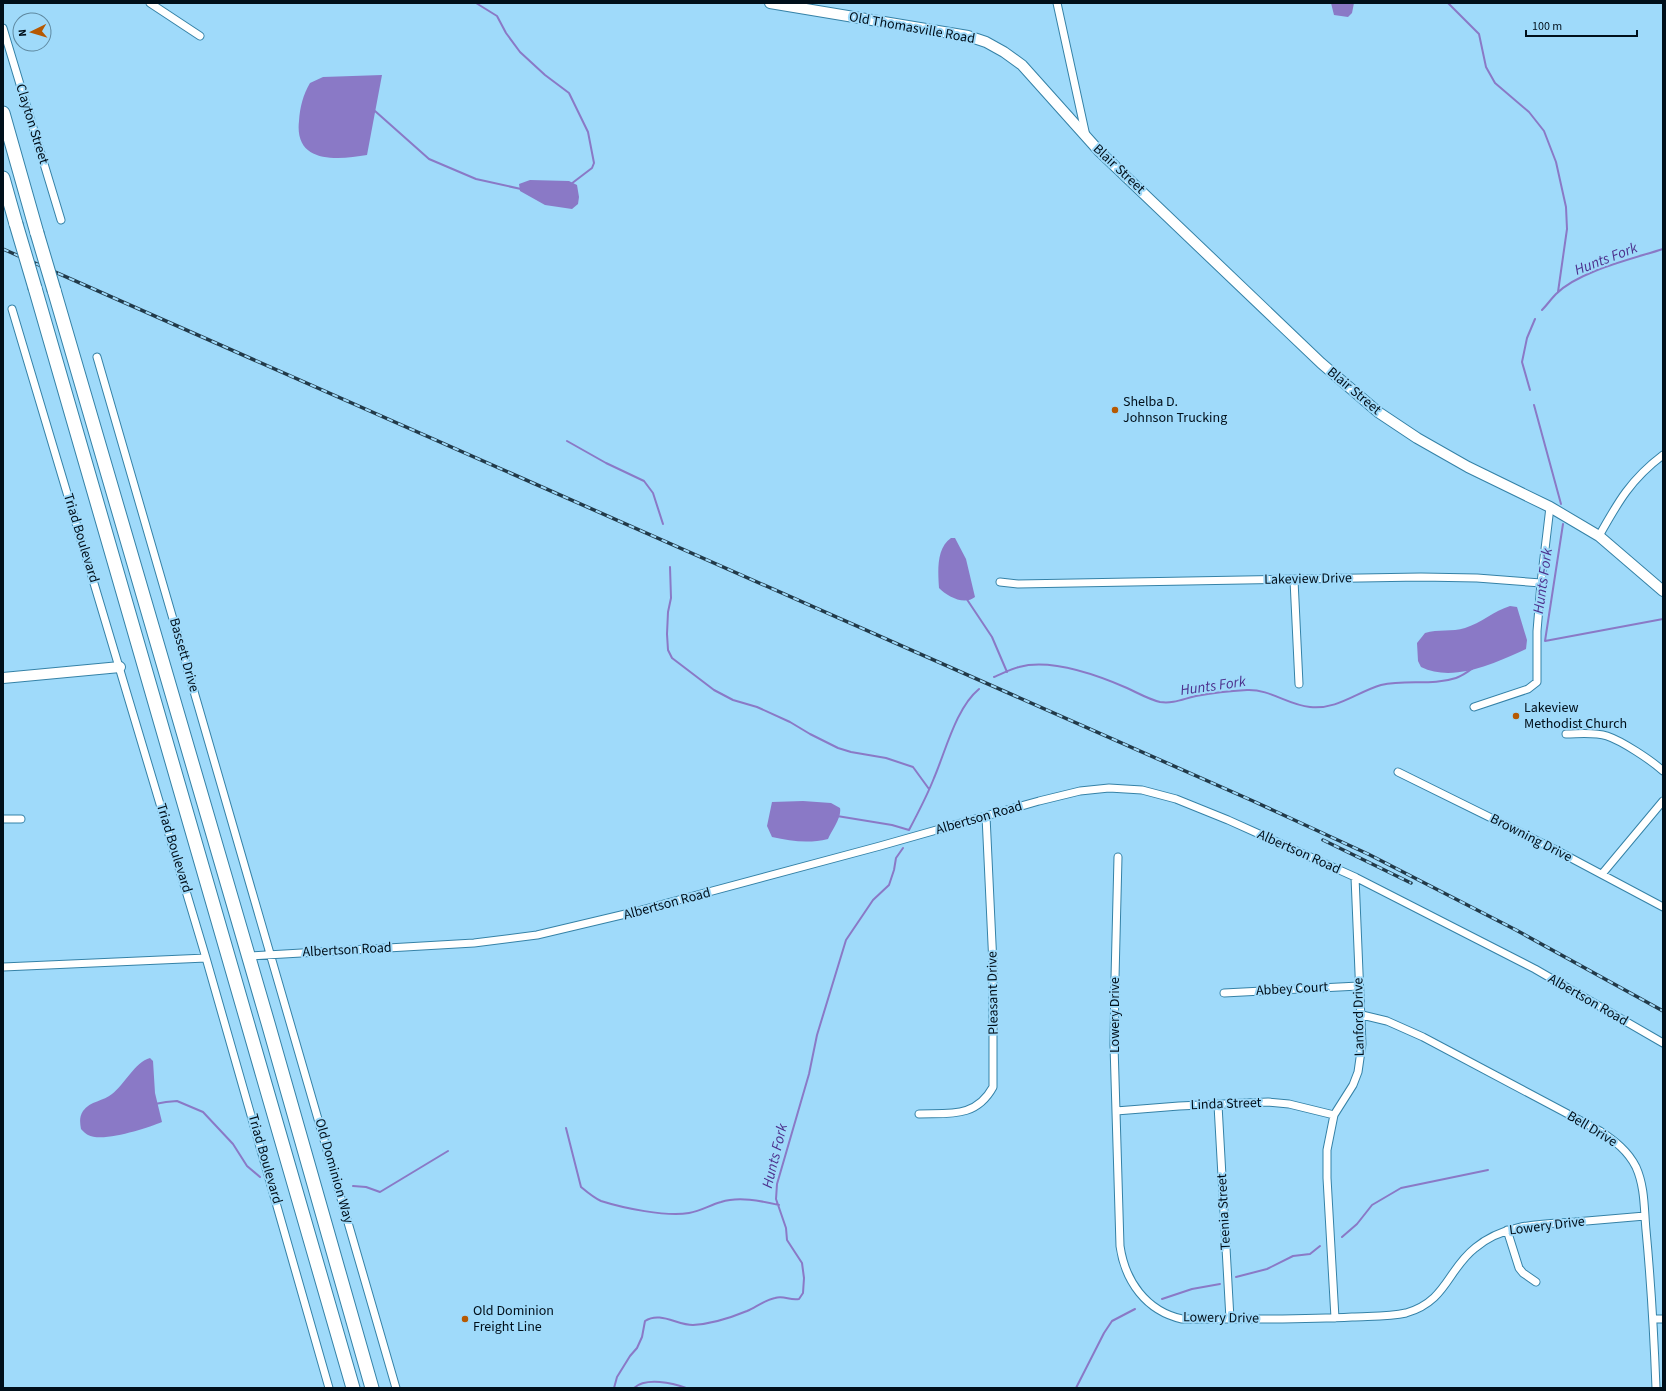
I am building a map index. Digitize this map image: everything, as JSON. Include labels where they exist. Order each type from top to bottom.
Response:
[{"type":"highway","points":[[3,113],[165,666],[363,1358],[373,1388]]},
{"type":"highway","points":[[3,178],[353,1388]]},
{"type":"street","points":[[150,3],[200,36]]},
{"type":"street","name":"Old Thomasville Road","points":[[770,3],[968,36],[986,42],[1004,52],[1022,66],[1086,138]]},
{"type":"street","points":[[1057,3],[1086,138]]},
{"type":"street","name":"Clayton Street","points":[[3,28],[61,220]]},
{"type":"street","name":"Blair Street","points":[[1086,138],[1321,363],[1378,412],[1417,438],[1468,467],[1550,507],[1599,536],[1663,591]]},
{"type":"street","name":"Triad Boulevard","points":[[12,309],[206,958],[329,1388]]},
{"type":"street","name":"Bassett Drive","points":[[97,357],[271,954]]},
{"type":"street","points":[[1599,536],[1615,507],[1631,485],[1640,474],[1663,455]]},
{"type":"street","points":[[1474,708],[1528,689],[1537,682],[1540,583],[1550,507]]},
{"type":"street","name":"Lakeview Drive","points":[[1000,582],[1018,584],[1421,577],[1477,578],[1540,583]]},
{"type":"street","points":[[1294,580],[1298,684]]},
{"type":"street","points":[[3,678],[120,667]]},
{"type":"street","points":[[1566,734],[1606,736],[1619,741],[1656,764],[1663,771]]},
{"type":"street","name":"Browning Drive","points":[[1398,772],[1602,874],[1632,892],[1663,907]]},
{"type":"street","name":"Albertson Road","points":[[249,956],[474,943],[536,935],[606,920],[867,850],[1038,801],[1080,791],[1109,788],[1142,790],[1176,799],[1228,820],[1355,877],[1535,969],[1663,1043]]},
{"type":"street","points":[[1602,874],[1663,801]]},
{"type":"street","name":"Pleasant Drive","points":[[919,1114],[954,1113],[971,1109],[979,1105],[985,1099],[993,1087],[993,965],[986,816]]},
{"type":"street","points":[[3,819],[20,819]]},
{"type":"street","name":"Lowery Drive","points":[[1118,857],[1114,1045],[1120,1246],[1122,1260],[1128,1276],[1146,1300],[1164,1313],[1182,1319],[1335,1318],[1393,1315],[1416,1309],[1427,1303],[1446,1285],[1465,1257],[1488,1239],[1506,1230],[1544,1224],[1645,1216]]},
{"type":"street","name":"Lanford Drive","points":[[1335,1318],[1327,1178],[1327,1150],[1334,1115],[1353,1085],[1358,1072],[1362,1044],[1362,1015],[1359,986],[1355,877]]},
{"type":"street","name":"Old Dominion Way","points":[[271,954],[396,1388]]},
{"type":"street","points":[[3,967],[206,958]]},
{"type":"street","name":"Abbey Court","points":[[1224,993],[1359,986]]},
{"type":"street","name":"Bell Drive","points":[[1362,1015],[1387,1021],[1423,1037],[1600,1131],[1616,1142],[1631,1158],[1640,1177],[1645,1216],[1653,1319],[1656,1388]]},
{"type":"street","name":"Linda Street","points":[[1116,1111],[1179,1106],[1268,1102],[1288,1104],[1334,1115]]},
{"type":"street","name":"Teenia Street","points":[[1218,1105],[1230,1319]]},
{"type":"street","points":[[1506,1230],[1519,1268],[1523,1273],[1536,1282]]},
{"type":"street","points":[[1653,1319],[1663,1319]]},
{"type":"shaded area","points":[[1331,3],[1354,3],[1352,13],[1348,17],[1334,15]]},
{"type":"shaded area","points":[[382,75],[367,155],[331,158],[320,156],[311,152],[303,145],[299,135],[299,116],[304,97],[310,83],[323,77]]},
{"type":"shaded area","points":[[530,180],[569,181],[577,185],[579,197],[578,204],[572,209],[545,205],[520,191],[519,184]]},
{"type":"shaded area","points":[[951,538],[955,538],[966,559],[975,597],[971,600],[966,601],[956,599],[946,594],[939,588],[938,568],[940,554],[946,542]]},
{"type":"shaded area","points":[[1510,606],[1517,607],[1527,640],[1526,649],[1488,665],[1460,672],[1447,673],[1421,667],[1418,661],[1417,643],[1425,633],[1465,628]]},
{"type":"shaded area","points":[[803,801],[831,803],[840,808],[840,815],[828,839],[821,841],[800,841],[772,837],[767,826],[772,802]]},
{"type":"shaded area","points":[[150,1058],[153,1061],[155,1093],[162,1122],[136,1131],[114,1136],[95,1137],[85,1133],[81,1129],[80,1124],[80,1118],[83,1111],[89,1105],[112,1094],[139,1064]]},
{"type":"waterway","points":[[476,3],[497,16],[506,33],[520,52],[545,75],[569,93],[588,132],[594,163],[592,168],[571,184]]},
{"type":"waterway","points":[[1448,3],[1479,34],[1486,67],[1495,83],[1529,112],[1544,131],[1556,162],[1566,207],[1567,229],[1558,292]]},
{"type":"waterway","points":[[375,111],[429,159],[476,179],[521,189]]},
{"type":"waterway","name":"Hunts Fork","points":[[1542,310],[1556,294],[1578,279],[1606,267],[1663,249]]},
{"type":"waterway","name":"Hunts Fork","points":[[1530,390],[1522,362],[1527,338],[1535,319]]},
{"type":"waterway","name":"Hunts Fork","points":[[1534,405],[1561,504]]},
{"type":"waterway","points":[[567,441],[606,463],[644,481],[653,493],[663,524]]},
{"type":"waterway","name":"Hunts Fork","points":[[1563,524],[1545,641],[1663,619]]},
{"type":"waterway","points":[[670,567],[671,598],[668,612],[667,634],[668,650],[672,658],[714,690],[733,700],[757,707],[790,722],[838,748],[851,752],[886,758],[913,767],[929,789]]},
{"type":"waterway","points":[[966,598],[992,637],[1007,672]]},
{"type":"waterway","name":"Hunts Fork","points":[[994,677],[1019,667],[1032,665],[1060,666],[1088,673],[1160,702],[1174,702],[1196,696],[1221,692],[1255,690],[1271,694],[1302,706],[1320,707],[1329,706],[1347,700],[1381,685],[1400,682],[1438,682],[1458,677],[1472,669]]},
{"type":"waterway","name":"Hunts Fork","points":[[837,816],[892,825],[909,830],[928,791],[952,730],[964,707],[979,689]]},
{"type":"waterway","name":"Hunts Fork","points":[[614,1388],[617,1377],[630,1356],[637,1348],[642,1337],[645,1321],[657,1317],[693,1325],[706,1323],[740,1314],[778,1297],[799,1299],[803,1293],[804,1278],[802,1263],[787,1240],[786,1228],[776,1199],[777,1184],[809,1074],[817,1035],[846,940],[873,900],[889,885],[896,858],[903,848]]},
{"type":"waterway","points":[[155,1104],[177,1101],[203,1112],[233,1144],[247,1166],[260,1177]]},
{"type":"waterway","points":[[566,1128],[581,1187],[593,1197],[601,1201],[632,1209],[669,1214],[689,1213],[721,1202],[735,1199],[779,1205]]},
{"type":"waterway","points":[[353,1186],[366,1187],[380,1192],[448,1151]]},
{"type":"waterway","points":[[1342,1237],[1357,1224],[1372,1205],[1401,1188],[1488,1170]]},
{"type":"waterway","points":[[1236,1277],[1267,1269],[1293,1256],[1310,1254],[1320,1246]]},
{"type":"waterway","points":[[1162,1299],[1192,1289],[1220,1284]]},
{"type":"waterway","points":[[1076,1388],[1104,1333],[1112,1321],[1135,1309]]},
{"type":"waterway","name":"Hunts Fork","points":[[634,1388],[639,1385],[652,1382],[674,1384],[686,1388]]},
{"type":"railway","points":[[3,249],[1253,801],[1368,854],[1516,930],[1663,1011]]},
{"type":"railway","points":[[1323,840],[1411,883]]},
{"type":"place","name":"Shelba D. Johnson Trucking","points":[[1115,410]]},
{"type":"place","name":"Lakeview Methodist Church","points":[[1516,716]]},
{"type":"place","name":"Old Dominion Freight Line","points":[[465,1319]]}]
